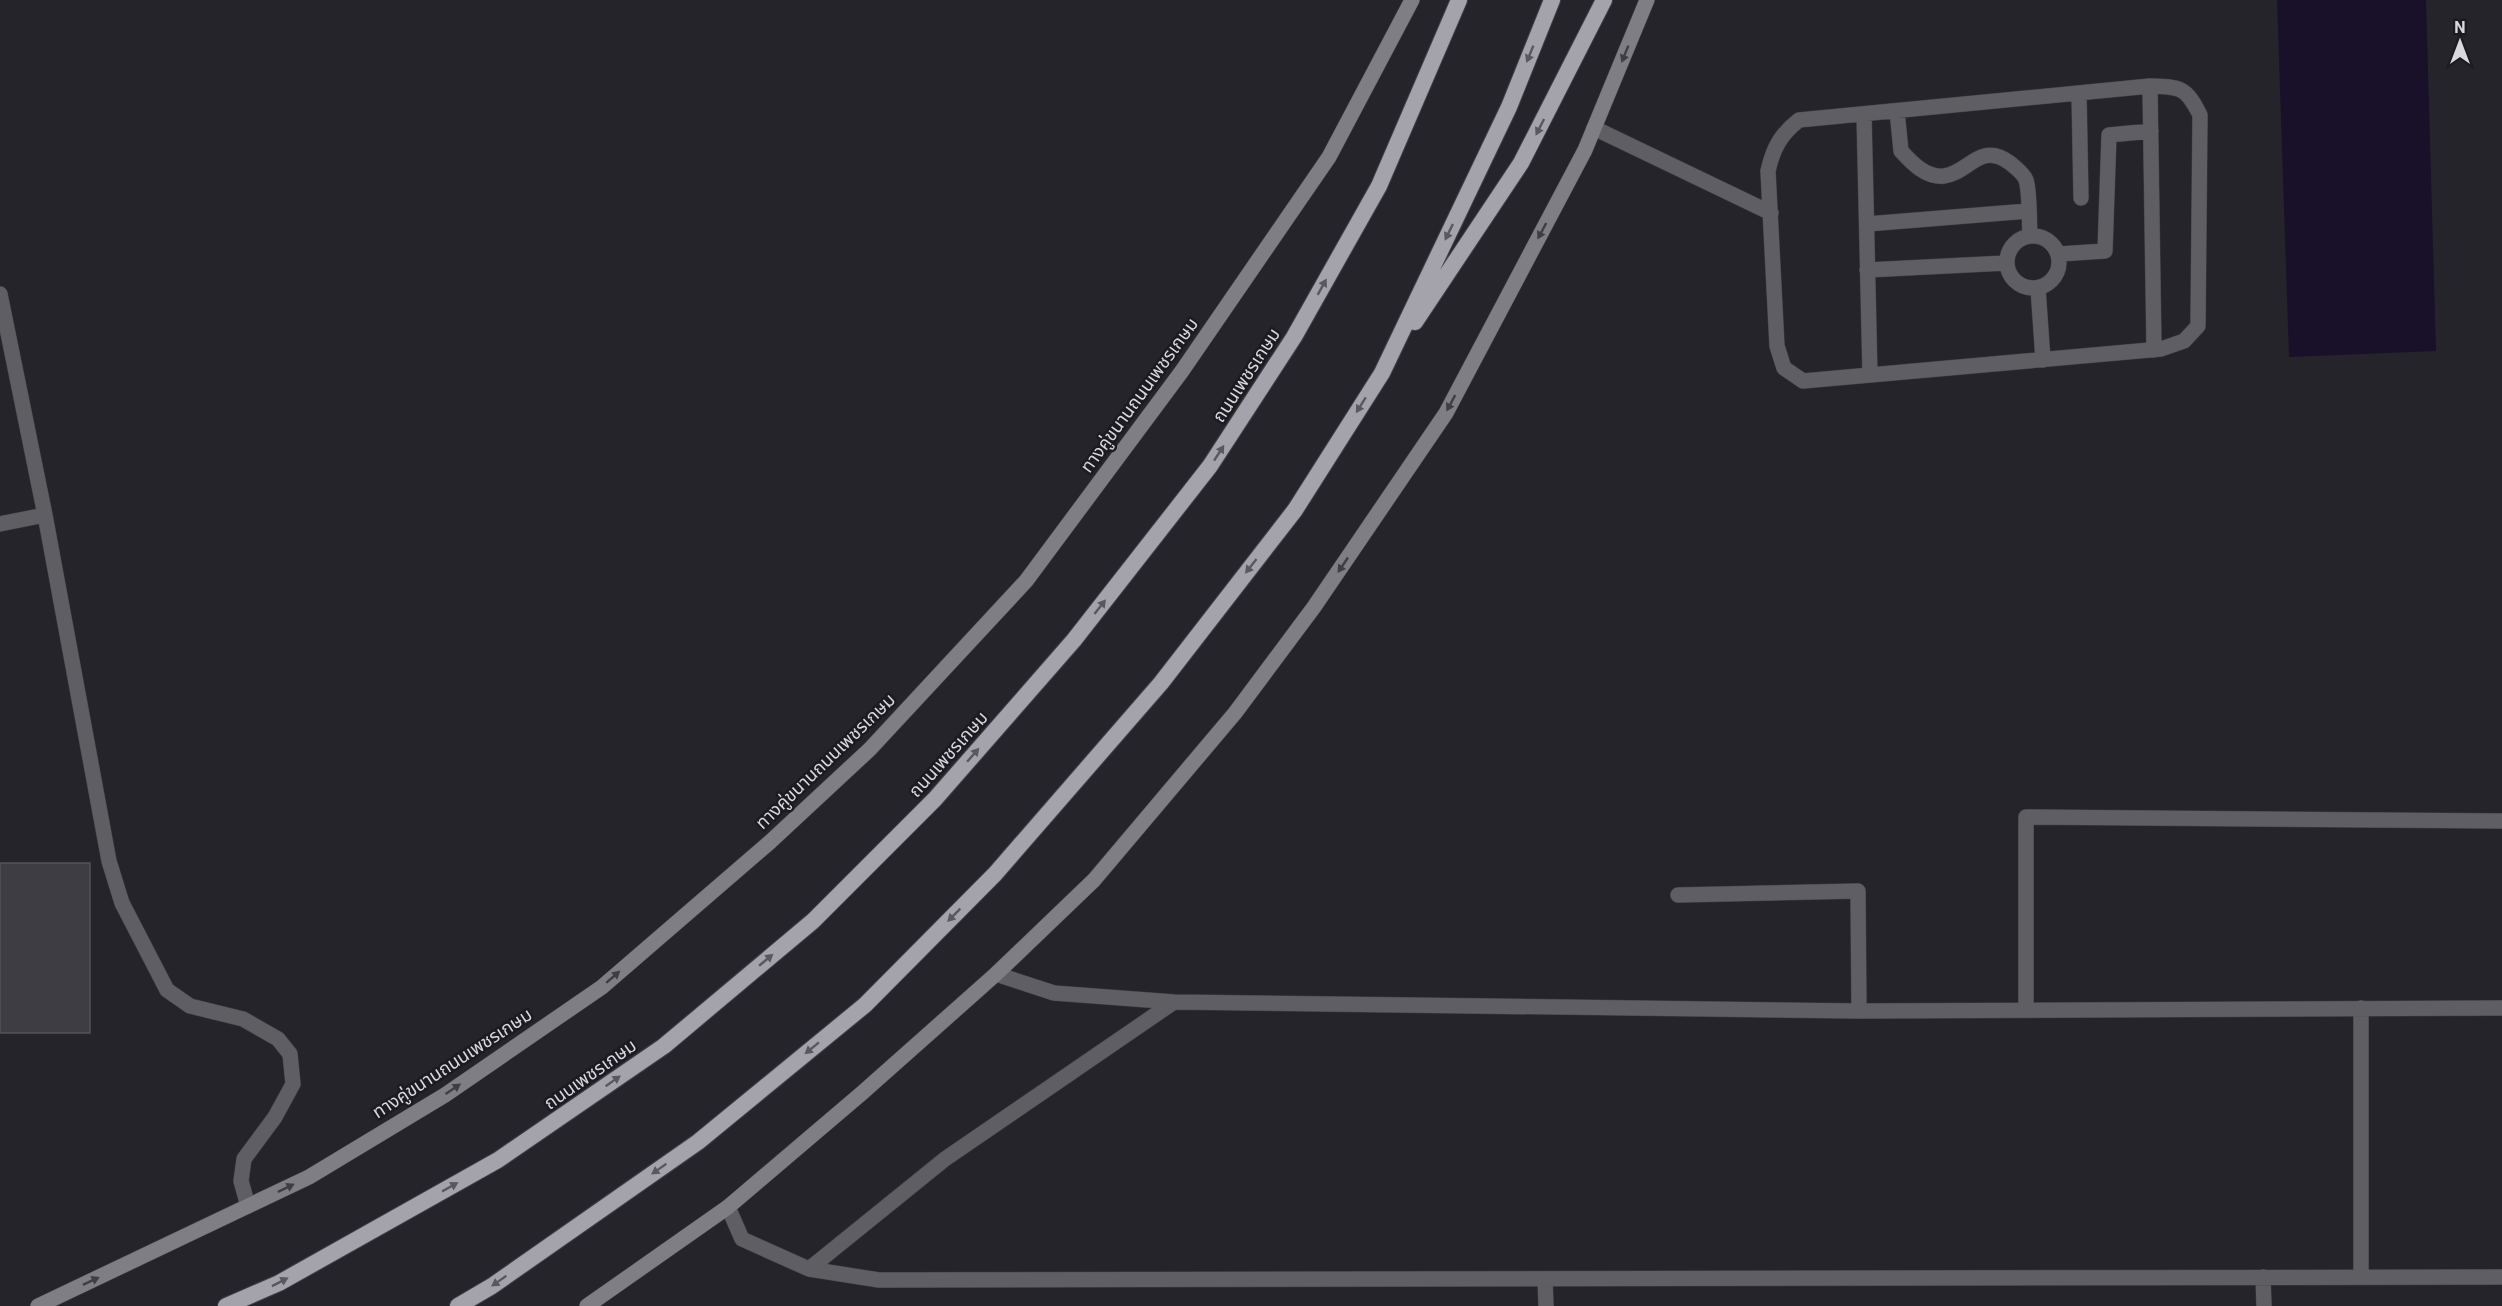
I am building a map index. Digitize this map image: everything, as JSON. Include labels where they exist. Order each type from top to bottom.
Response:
[{"type":"highway","name":"ถนนเพชรเกษม","points":[[226,1306],[279,1283],[498,1160],[664,1046],[813,921],[935,800],[1074,640],[1210,466],[1294,338],[1379,186],[1459,0]]},
{"type":"highway","points":[[1382,372],[1509,107],[1552,0]]},
{"type":"highway","points":[[458,1306],[492,1286],[698,1142],[865,1005],[995,874],[1175,665],[1295,510],[1382,372],[1521,163],[1604,0]]},
{"type":"main road","name":"ทางคู่ขนานถนนเพชรเกษม","points":[[38,1306],[309,1177],[445,1095],[602,987],[770,842],[870,749],[1026,581],[1182,371],[1329,157],[1412,0]]},
{"type":"main road","points":[[587,1306],[728,1207],[862,1093],[996,974],[1094,880],[1235,713],[1314,607],[1446,413],[1585,150],[1647,0]]},
{"type":"street","points":[[2151,86],[2154,350]]},
{"type":"street","points":[[2151,86],[2174,87],[2190,95],[2200,115],[2199,326],[2184,341],[2154,350],[1803,381],[1784,368],[1777,346],[1768,171],[1773,148],[1786,130],[1800,120],[2151,86]]},
{"type":"street","points":[[2079,93],[2081,198]]},
{"type":"street","points":[[1897,111],[1901,151],[1925,172],[1942,177],[1958,172],[1971,161],[1985,156],[2002,157],[2026,179],[2030,236]]},
{"type":"street","points":[[1864,114],[1870,375]]},
{"type":"street","points":[[1594,128],[1771,213]]},
{"type":"street","points":[[2059,254],[2105,251],[2109,135],[2151,131]]},
{"type":"street","points":[[1867,224],[2028,211]]},
{"type":"street","points":[[2030,236],[2040,236],[2048,240],[2059,254],[2060,263],[2054,279],[2046,286],[2038,288],[2028,288],[2013,279],[2006,263],[2011,248],[2016,242],[2030,236]]},
{"type":"street","points":[[1868,270],[2006,263]]},
{"type":"street","points":[[2038,288],[2043,360]]},
{"type":"street","points":[[0,294],[45,515],[109,861],[122,903],[167,990],[190,1006],[243,1019],[278,1039],[290,1054],[293,1084],[274,1117],[244,1159],[242,1180],[248,1206]]},
{"type":"street","points":[[0,524],[45,515]]},
{"type":"street","points":[[2026,1010],[2026,817],[2502,821]]},
{"type":"street","points":[[1678,895],[1858,891],[1859,1011]]},
{"type":"street","points":[[996,974],[1054,993],[1174,1002],[1859,1011],[2502,1008]]},
{"type":"street","points":[[809,1269],[945,1159],[1174,1002]]},
{"type":"street","points":[[2361,1008],[2361,1277]]},
{"type":"street","points":[[728,1207],[742,1239],[809,1269],[879,1280],[2502,1277]]},
{"type":"street","points":[[2263,1277],[2264,1306]]},
{"type":"street","points":[[1545,1279],[1546,1306]]},
{"type":"shaded area","points":[[2277,0],[2426,0],[2436,351],[2289,357]]},
{"type":"building","points":[[0,863],[90,863],[90,1033],[0,1033]]}]
